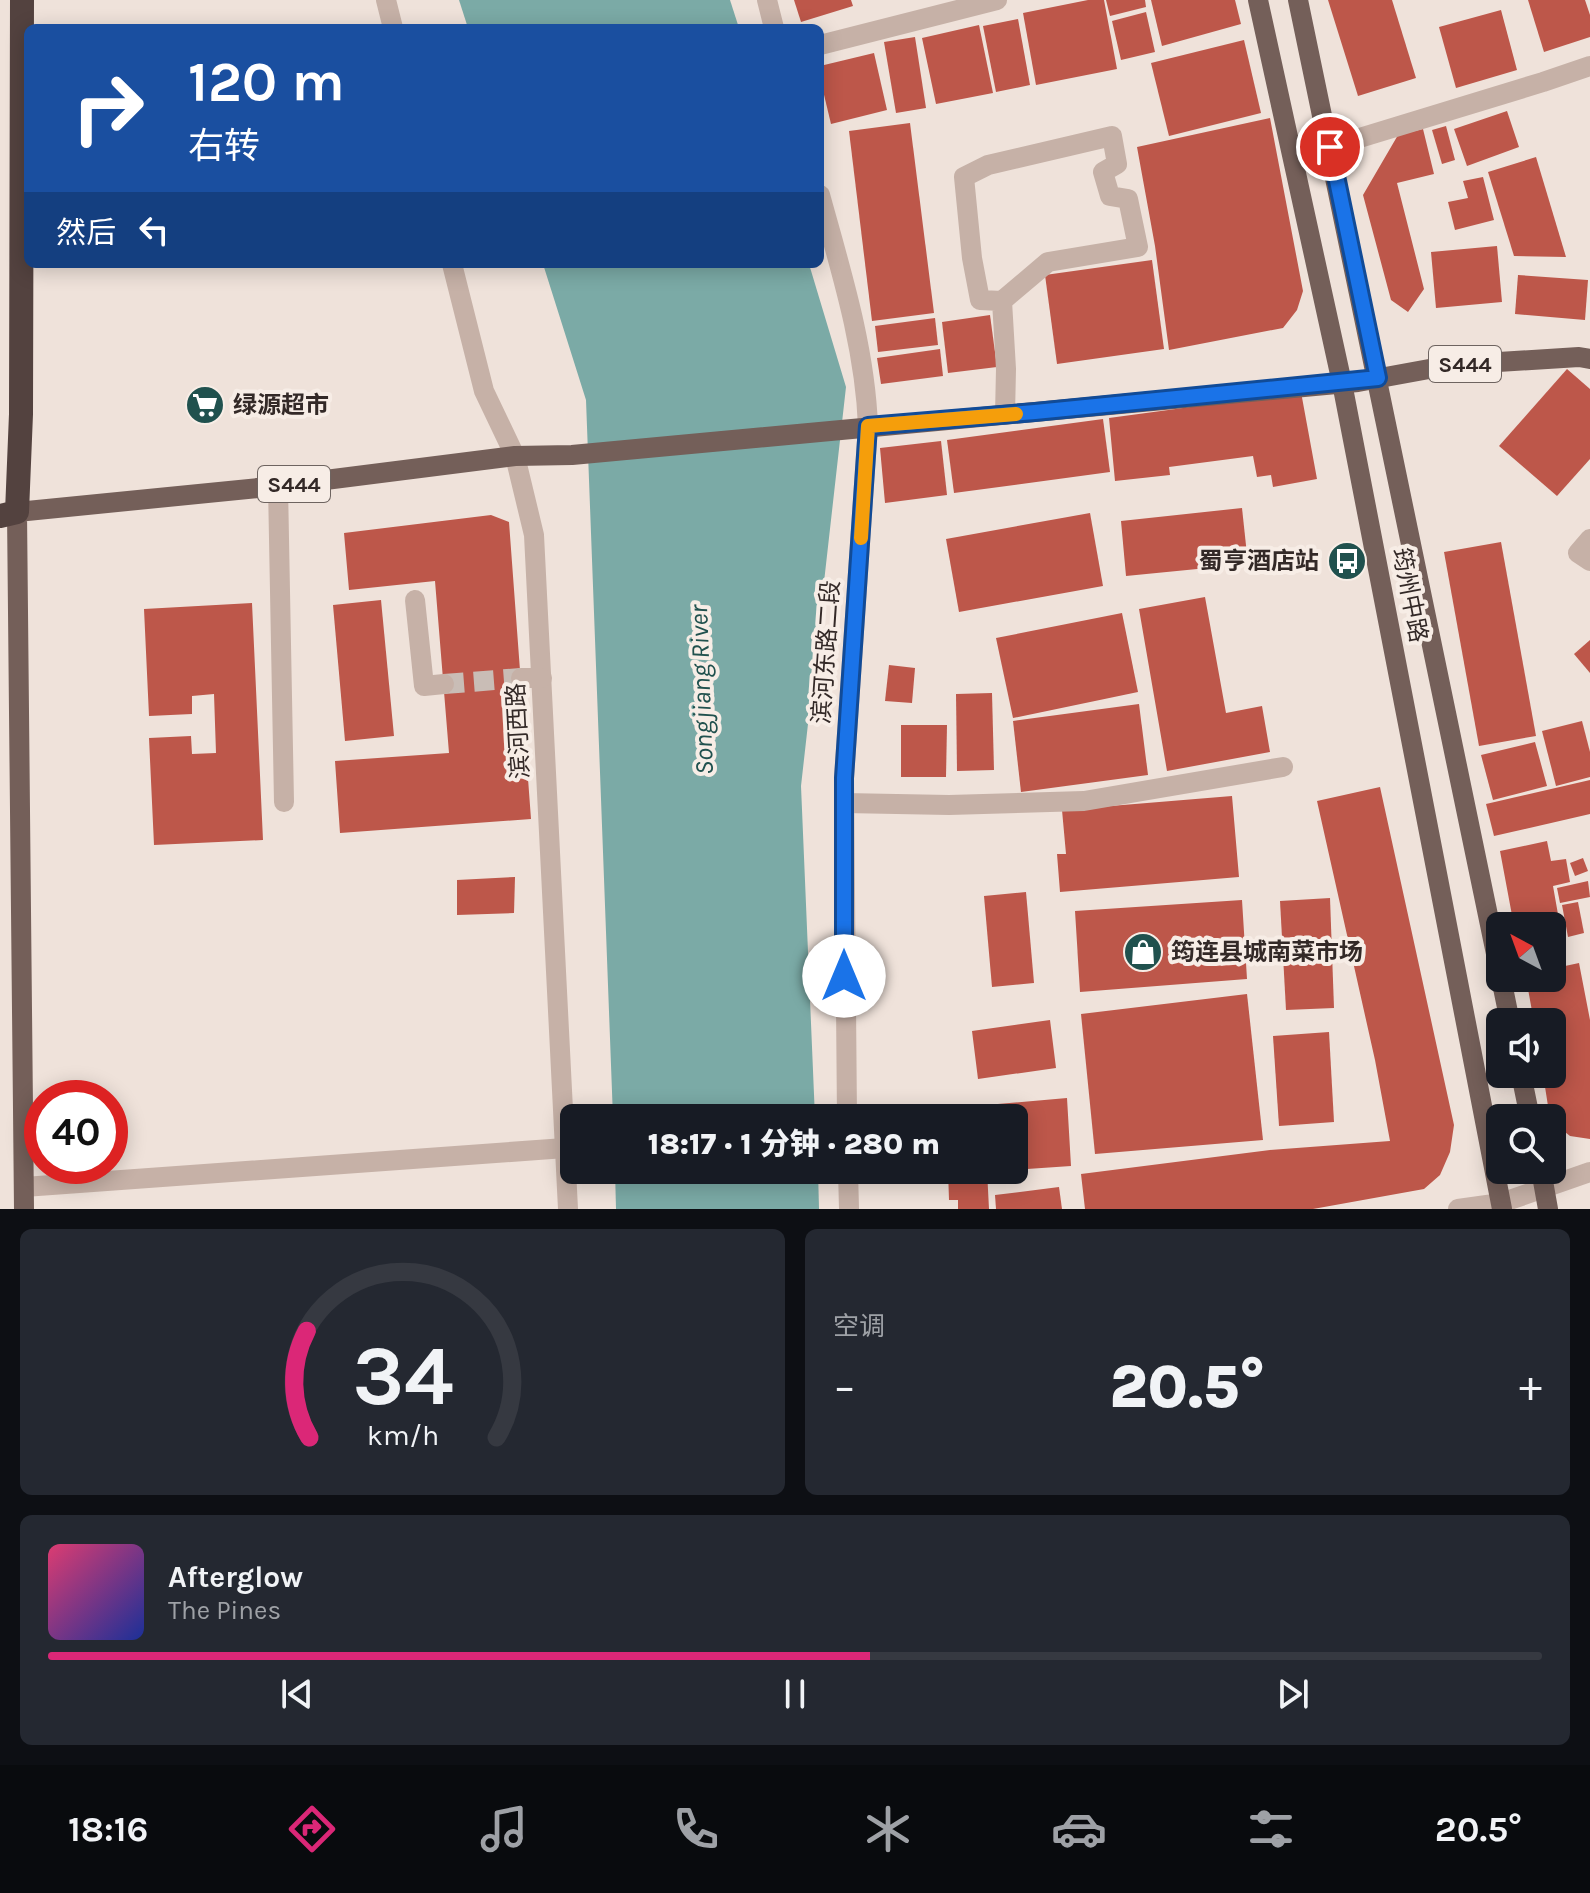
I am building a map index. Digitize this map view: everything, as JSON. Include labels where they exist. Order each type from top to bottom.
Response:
[{"type":"highway","points":[[8,514],[21,414],[22,0]]},
{"type":"main road","name":"筠州中路","points":[[1258,0],[1342,383],[1502,1206]]},
{"type":"main road","name":"筠州中路","points":[[1298,0],[1487,912]]},
{"type":"main road","name":"S444","points":[[8,514],[278,486],[515,456],[572,455],[1342,383],[1451,365],[1579,357],[1590,359]]},
{"type":"main road","points":[[8,514],[24,1209]]},
{"type":"main road","points":[[1543,1184],[1548,1209]]},
{"type":"street","points":[[386,0],[392,24]]},
{"type":"street","points":[[767,0],[773,24]]},
{"type":"street","points":[[824,44],[950,5],[997,0]]},
{"type":"street","points":[[1330,147],[1590,66]]},
{"type":"street","points":[[1112,136],[1117,164],[1103,172],[1110,196],[1128,199],[1138,247],[1048,262],[1002,301],[980,300],[972,258],[964,177],[988,165],[1112,136]]},
{"type":"street","name":"滨河东路二段","points":[[824,210],[850,304],[867,392],[868,426],[844,803],[847,1104]]},
{"type":"street","name":"滨河西路","points":[[453,268],[484,391],[515,456],[534,535],[531,678],[562,1104]]},
{"type":"street","points":[[1002,301],[1005,415]]},
{"type":"street","points":[[278,486],[284,802]]},
{"type":"street","points":[[1590,539],[1578,553],[1590,561]]},
{"type":"street","points":[[415,600],[424,686],[444,684]]},
{"type":"street","points":[[844,803],[949,805],[1084,801],[1283,767]]},
{"type":"street","points":[[24,1187],[560,1148]]},
{"type":"street","points":[[1566,1176],[1590,1172]]},
{"type":"street","name":"滨河西路","points":[[567,1184],[568,1209]]},
{"type":"street","points":[[848,1184],[849,1209]]},
{"type":"street","points":[[1458,1209],[1502,1206],[1535,1184]]},
{"type":"water","points":[[459,0],[730,0],[738,24],[467,24]]},
{"type":"water","name":"Songjiang River","points":[[544,268],[810,268],[846,387],[801,786],[814,1104],[612,1104],[586,400]]},
{"type":"water","points":[[615,1184],[818,1184],[819,1209],[616,1209]]},
{"type":"building","points":[[794,0],[851,0],[853,6],[801,22]]},
{"type":"building","points":[[1088,0],[1104,0],[1117,69],[1036,85],[1023,13]]},
{"type":"building","points":[[1106,0],[1145,0],[1146,7],[1110,16]]},
{"type":"building","points":[[1151,0],[1235,0],[1241,24],[1162,46]]},
{"type":"building","points":[[1328,0],[1392,0],[1416,78],[1358,96]]},
{"type":"building","points":[[1528,0],[1585,0],[1590,15],[1590,37],[1544,52]]},
{"type":"building","points":[[1501,10],[1517,70],[1456,88],[1439,27]]},
{"type":"building","points":[[1146,12],[1155,52],[1121,60],[1112,21]]},
{"type":"building","points":[[1018,19],[1030,85],[996,92],[983,26]]},
{"type":"building","points":[[979,25],[993,93],[936,104],[922,38]]},
{"type":"building","points":[[915,37],[926,108],[896,113],[884,42]]},
{"type":"building","points":[[1244,40],[1261,113],[1169,136],[1151,63]]},
{"type":"building","points":[[874,53],[887,110],[831,124],[824,95],[824,65]]},
{"type":"building","points":[[1507,111],[1519,147],[1467,166],[1454,129]]},
{"type":"building","points":[[1270,118],[1303,291],[1297,310],[1283,328],[1169,350],[1137,147]]},
{"type":"building","points":[[910,123],[934,313],[872,321],[849,131]]},
{"type":"building","points":[[1446,126],[1455,160],[1442,164],[1432,130]]},
{"type":"building","points":[[1423,129],[1434,174],[1397,183],[1424,289],[1408,312],[1391,300],[1363,195],[1398,135]]},
{"type":"building","points":[[1536,157],[1566,257],[1514,256],[1488,172]]},
{"type":"building","points":[[1483,177],[1494,220],[1455,230],[1448,202],[1468,198],[1463,181]]},
{"type":"building","points":[[1497,246],[1502,302],[1436,308],[1431,252]]},
{"type":"building","points":[[1152,260],[1164,349],[1057,364],[1045,275]]},
{"type":"building","points":[[1518,275],[1588,280],[1585,320],[1515,314]]},
{"type":"building","points":[[990,315],[997,367],[948,373],[942,322]]},
{"type":"building","points":[[935,318],[938,345],[878,352],[875,326]]},
{"type":"building","points":[[940,349],[943,376],[881,384],[877,358]]},
{"type":"building","points":[[1567,369],[1590,389],[1590,459],[1557,496],[1499,446]]},
{"type":"building","points":[[1301,392],[1317,479],[1273,487],[1271,475],[1257,477],[1253,456],[1169,467],[1170,475],[1115,481],[1109,418]]},
{"type":"building","points":[[1103,419],[1110,472],[954,493],[947,440]]},
{"type":"building","points":[[941,441],[947,495],[885,503],[880,448]]},
{"type":"building","points":[[1242,508],[1248,564],[1126,576],[1121,521]]},
{"type":"building","points":[[1090,513],[1103,586],[959,612],[946,539]]},
{"type":"building","points":[[491,515],[509,522],[531,819],[340,833],[335,761],[449,753],[435,581],[349,590],[344,533]]},
{"type":"building","points":[[1501,542],[1536,736],[1479,746],[1444,552]]},
{"type":"building","points":[[1205,597],[1226,713],[1262,706],[1270,752],[1167,771],[1139,609]]},
{"type":"building","points":[[381,600],[394,736],[345,741],[333,605]]},
{"type":"building","points":[[252,603],[263,840],[154,845],[149,738],[191,736],[192,754],[216,753],[214,694],[192,696],[192,714],[149,716],[144,609]]},
{"type":"building","points":[[1122,613],[1138,692],[1013,718],[996,638]]},
{"type":"building","points":[[1590,640],[1590,673],[1574,654]]},
{"type":"building","points":[[889,665],[915,668],[912,703],[885,701]]},
{"type":"building","points":[[992,693],[994,770],[957,771],[956,694]]},
{"type":"building","points":[[1139,704],[1148,775],[1021,792],[1013,721]]},
{"type":"building","points":[[1582,721],[1590,752],[1590,777],[1556,786],[1542,731]]},
{"type":"building","points":[[901,725],[947,725],[946,777],[901,777]]},
{"type":"building","points":[[1535,742],[1547,786],[1493,800],[1481,755]]},
{"type":"building","points":[[1590,780],[1590,814],[1494,836],[1486,804]]},
{"type":"building","points":[[1380,787],[1454,1125],[1450,1152],[1440,1175],[1424,1189],[1313,1209],[1085,1209],[1081,1174],[1270,1150],[1390,1141],[1317,801]]},
{"type":"building","points":[[1232,796],[1239,877],[1060,892],[1057,854],[1066,854],[1062,810]]},
{"type":"building","points":[[1547,841],[1551,861],[1566,859],[1570,882],[1553,886],[1558,912],[1511,912],[1500,851]]},
{"type":"building","points":[[1583,858],[1588,871],[1575,876],[1570,863]]},
{"type":"building","points":[[515,877],[514,913],[457,915],[457,880]]},
{"type":"building","points":[[1588,881],[1590,897],[1560,903],[1557,888]]},
{"type":"building","points":[[1026,892],[1034,983],[992,987],[984,896]]},
{"type":"building","points":[[1330,898],[1334,1008],[1286,1010],[1280,901]]},
{"type":"building","points":[[1242,900],[1247,979],[1080,992],[1075,911]]},
{"type":"building","points":[[1578,902],[1584,933],[1568,937],[1566,912],[1562,905]]},
{"type":"building","points":[[1579,963],[1590,1020],[1590,1139],[1566,1133],[1566,1104],[1548,1104],[1545,1088],[1566,1088],[1566,1008],[1531,1008],[1529,992],[1566,992],[1566,966]]},
{"type":"building","points":[[1247,994],[1263,1140],[1095,1154],[1081,1014]]},
{"type":"building","points":[[1050,1020],[1056,1068],[978,1079],[972,1031]]},
{"type":"building","points":[[1329,1032],[1334,1122],[1279,1126],[1273,1036]]},
{"type":"building","points":[[1067,1098],[1071,1166],[1028,1169],[1028,1104],[998,1104]]},
{"type":"building","points":[[948,1184],[988,1184],[989,1209],[958,1209],[958,1200],[949,1200]]},
{"type":"building","points":[[1059,1187],[1062,1209],[996,1209],[995,1195]]},
{"type":"tunnel","points":[[444,684],[521,678]]},
{"type":"slow traffic","points":[[861,538],[868,426],[1016,414]]},
{"type":"place","name":"绿源超市","points":[[205,405]]},
{"type":"place","name":"蜀亨酒店站","points":[[1347,561]]},
{"type":"place","name":"筠连县城南菜市场","points":[[1143,952]]},
{"type":"route","points":[[844,976],[844,778],[868,426],[1378,378],[1330,147]]}]
